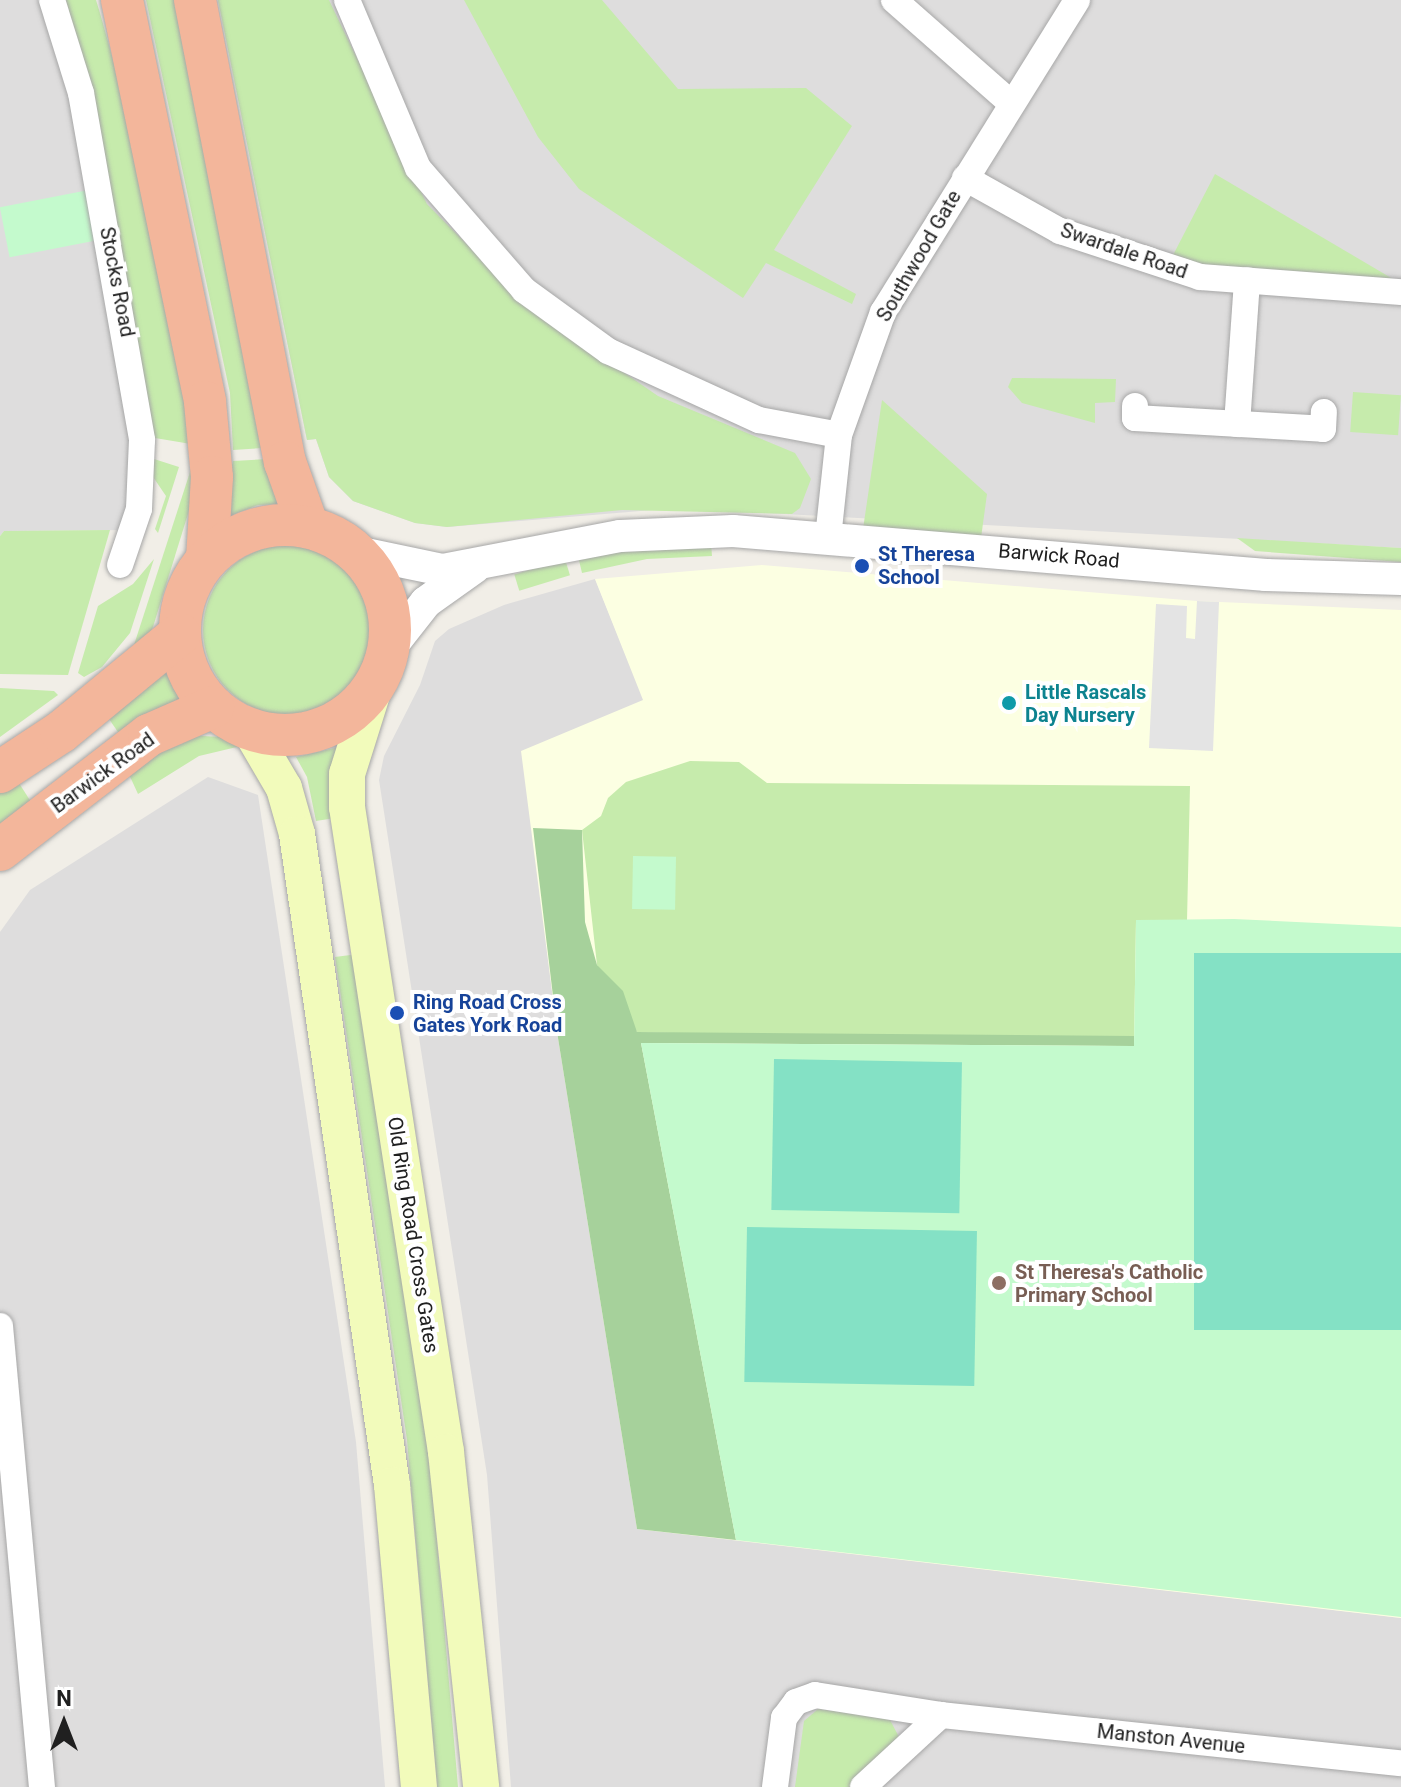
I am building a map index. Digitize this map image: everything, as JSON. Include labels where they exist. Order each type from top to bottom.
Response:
[{"type":"highway","points":[[122,0],[205,402],[212,477],[207,559]]},
{"type":"highway","points":[[195,0],[285,462],[308,527]]},
{"type":"highway","points":[[275,525],[308,527],[356,552],[378,580],[386,602],[390,648],[374,688],[340,721],[312,733],[281,736],[250,730],[213,707],[184,661],[180,634],[184,599],[207,559],[242,534],[275,525]]},
{"type":"highway","points":[[0,772],[61,732],[180,634]]},
{"type":"highway","name":"Barwick Road","points":[[0,850],[149,735],[213,707]]},
{"type":"main road","name":"Old Ring Road Cross Gates","points":[[374,688],[347,774],[347,807],[446,1452],[481,1787]]},
{"type":"main road","points":[[250,730],[284,788],[300,849],[392,1485],[419,1787]]},
{"type":"street","name":"Stocks Road","points":[[52,0],[81,93],[142,440],[139,509],[120,565]]},
{"type":"street","points":[[347,0],[418,168],[524,290],[608,351],[759,420],[839,435]]},
{"type":"street","points":[[894,0],[1011,103]]},
{"type":"street","name":"Southwood Gate","points":[[828,538],[839,435],[883,312],[1077,0]]},
{"type":"street","name":"Swardale Road","points":[[965,178],[1060,231],[1200,277],[1401,292]]},
{"type":"street","points":[[1237,424],[1247,280]]},
{"type":"street","points":[[1135,406],[1135,418],[1323,429],[1324,412]]},
{"type":"street","name":"Barwick Road","points":[[356,552],[443,570],[620,536],[671,531],[828,538],[1266,575],[1401,579]]},
{"type":"street","name":"Barwick Road","points":[[390,648],[426,602],[481,563]]},
{"type":"street","points":[[0,1326],[42,1787]]},
{"type":"street","name":"Manston Avenue","points":[[775,1787],[784,1718],[805,1697],[941,1715],[1401,1763]]},
{"type":"street","points":[[863,1787],[941,1715]]},
{"type":"shaded area","points":[[0,0],[52,0],[133,373],[133,530],[4,531],[0,536]]},
{"type":"shaded area","points":[[218,0],[1401,0],[1401,548],[677,508],[447,527],[415,523],[353,501],[329,477],[316,439],[307,440]]},
{"type":"shaded area","name":"St Theresa's Catholic Primary School","points":[[762,565],[1197,601],[1401,610],[1401,1618],[637,1529],[558,1038],[521,751],[643,700],[595,579]]},
{"type":"shaded area","points":[[595,579],[644,700],[637,1528],[1401,1618],[1401,1787],[511,1787],[487,1475],[379,780],[384,756],[420,685],[435,641],[449,629],[504,605]]},
{"type":"shaded area","points":[[1197,601],[1219,602],[1213,751],[1149,748],[1156,604],[1187,606],[1186,638],[1195,639]]},
{"type":"shaded area","points":[[208,777],[258,795],[356,1442],[385,1787],[0,1787],[0,932],[30,890]]},
{"type":"green space","points":[[66,0],[96,0],[100,13],[128,113],[197,445],[149,437],[89,92]]},
{"type":"green space","points":[[146,0],[176,0],[263,448],[233,450],[230,393]]},
{"type":"green space","points":[[218,0],[329,0],[427,204],[529,307],[658,396],[795,453],[811,479],[800,508],[792,514],[622,510],[447,527],[415,523],[353,501],[329,477],[316,439],[307,440]]},
{"type":"green space","points":[[464,0],[602,0],[678,89],[806,88],[852,126],[774,250],[856,294],[852,304],[766,263],[743,298],[579,189],[538,137]]},
{"type":"green space","points":[[1215,174],[1393,279],[1225,270],[1171,259]]},
{"type":"green space","points":[[99,188],[109,238],[10,257],[0,207]]},
{"type":"green space","points":[[1012,378],[1116,379],[1115,402],[1095,403],[1095,423],[1022,403],[1008,387]]},
{"type":"green space","points":[[1353,392],[1401,395],[1398,435],[1350,432]]},
{"type":"green space","points":[[882,400],[987,494],[981,538],[863,529]]},
{"type":"green space","points":[[151,458],[179,467],[158,533],[155,529],[166,496],[151,474]]},
{"type":"green space","points":[[267,459],[283,504],[258,505],[220,520],[233,461]]},
{"type":"green space","points":[[191,469],[192,501],[153,627],[145,642],[133,648]]},
{"type":"green space","points":[[110,530],[68,675],[0,674],[0,536],[4,531]]},
{"type":"green space","points":[[1237,538],[1401,548],[1401,562],[1255,551]]},
{"type":"green space","points":[[711,544],[712,556],[647,559],[582,573],[578,556]]},
{"type":"green space","points":[[288,545],[321,551],[348,570],[367,597],[373,630],[367,663],[348,690],[321,709],[288,715],[255,709],[228,690],[209,663],[203,630],[209,597],[228,570],[255,551]]},
{"type":"green space","points":[[154,559],[130,633],[102,667],[84,677],[78,673],[98,606],[133,584]]},
{"type":"green space","points":[[565,559],[570,575],[519,591],[514,574]]},
{"type":"green space","points":[[166,668],[188,704],[122,738],[107,716]]},
{"type":"green space","points":[[0,688],[54,691],[58,695],[0,737]]},
{"type":"green space","points":[[186,735],[221,737],[241,746],[199,756],[138,794],[127,770]]},
{"type":"green space","points":[[339,747],[335,818],[316,821],[307,777],[296,757]]},
{"type":"green space","points":[[690,761],[739,762],[767,783],[1190,786],[1187,921],[1136,921],[1134,1046],[637,1032],[597,965],[582,830],[601,816],[608,798],[626,782]]},
{"type":"green space","points":[[17,780],[33,805],[0,829],[0,792]]},
{"type":"green space","points":[[533,828],[582,830],[585,922],[597,965],[623,991],[637,1032],[1134,1036],[1134,1046],[641,1043],[736,1540],[637,1529],[558,1038]]},
{"type":"green space","points":[[633,856],[676,857],[675,910],[632,909]]},
{"type":"green space","points":[[1234,919],[1401,927],[1401,1617],[736,1540],[641,1043],[1134,1046],[1136,920]]},
{"type":"green space","points":[[1194,953],[1401,953],[1401,1330],[1194,1330]]},
{"type":"green space","points":[[358,954],[428,1438],[458,1787],[437,1787],[407,1440],[335,957]]},
{"type":"green space","points":[[774,1059],[962,1062],[959,1213],[771,1210]]},
{"type":"green space","points":[[747,1227],[977,1231],[974,1386],[744,1382]]},
{"type":"green space","points":[[818,1709],[889,1718],[899,1737],[851,1787],[795,1787],[804,1721]]},
{"type":"place","name":"St Theresa School","points":[[862,566]]},
{"type":"place","name":"Little Rascals Day Nursery","points":[[1009,703]]},
{"type":"place","name":"Ring Road Cross Gates York Road","points":[[397,1013]]},
{"type":"place","name":"St Theresa's Catholic Primary School","points":[[999,1283]]}]
